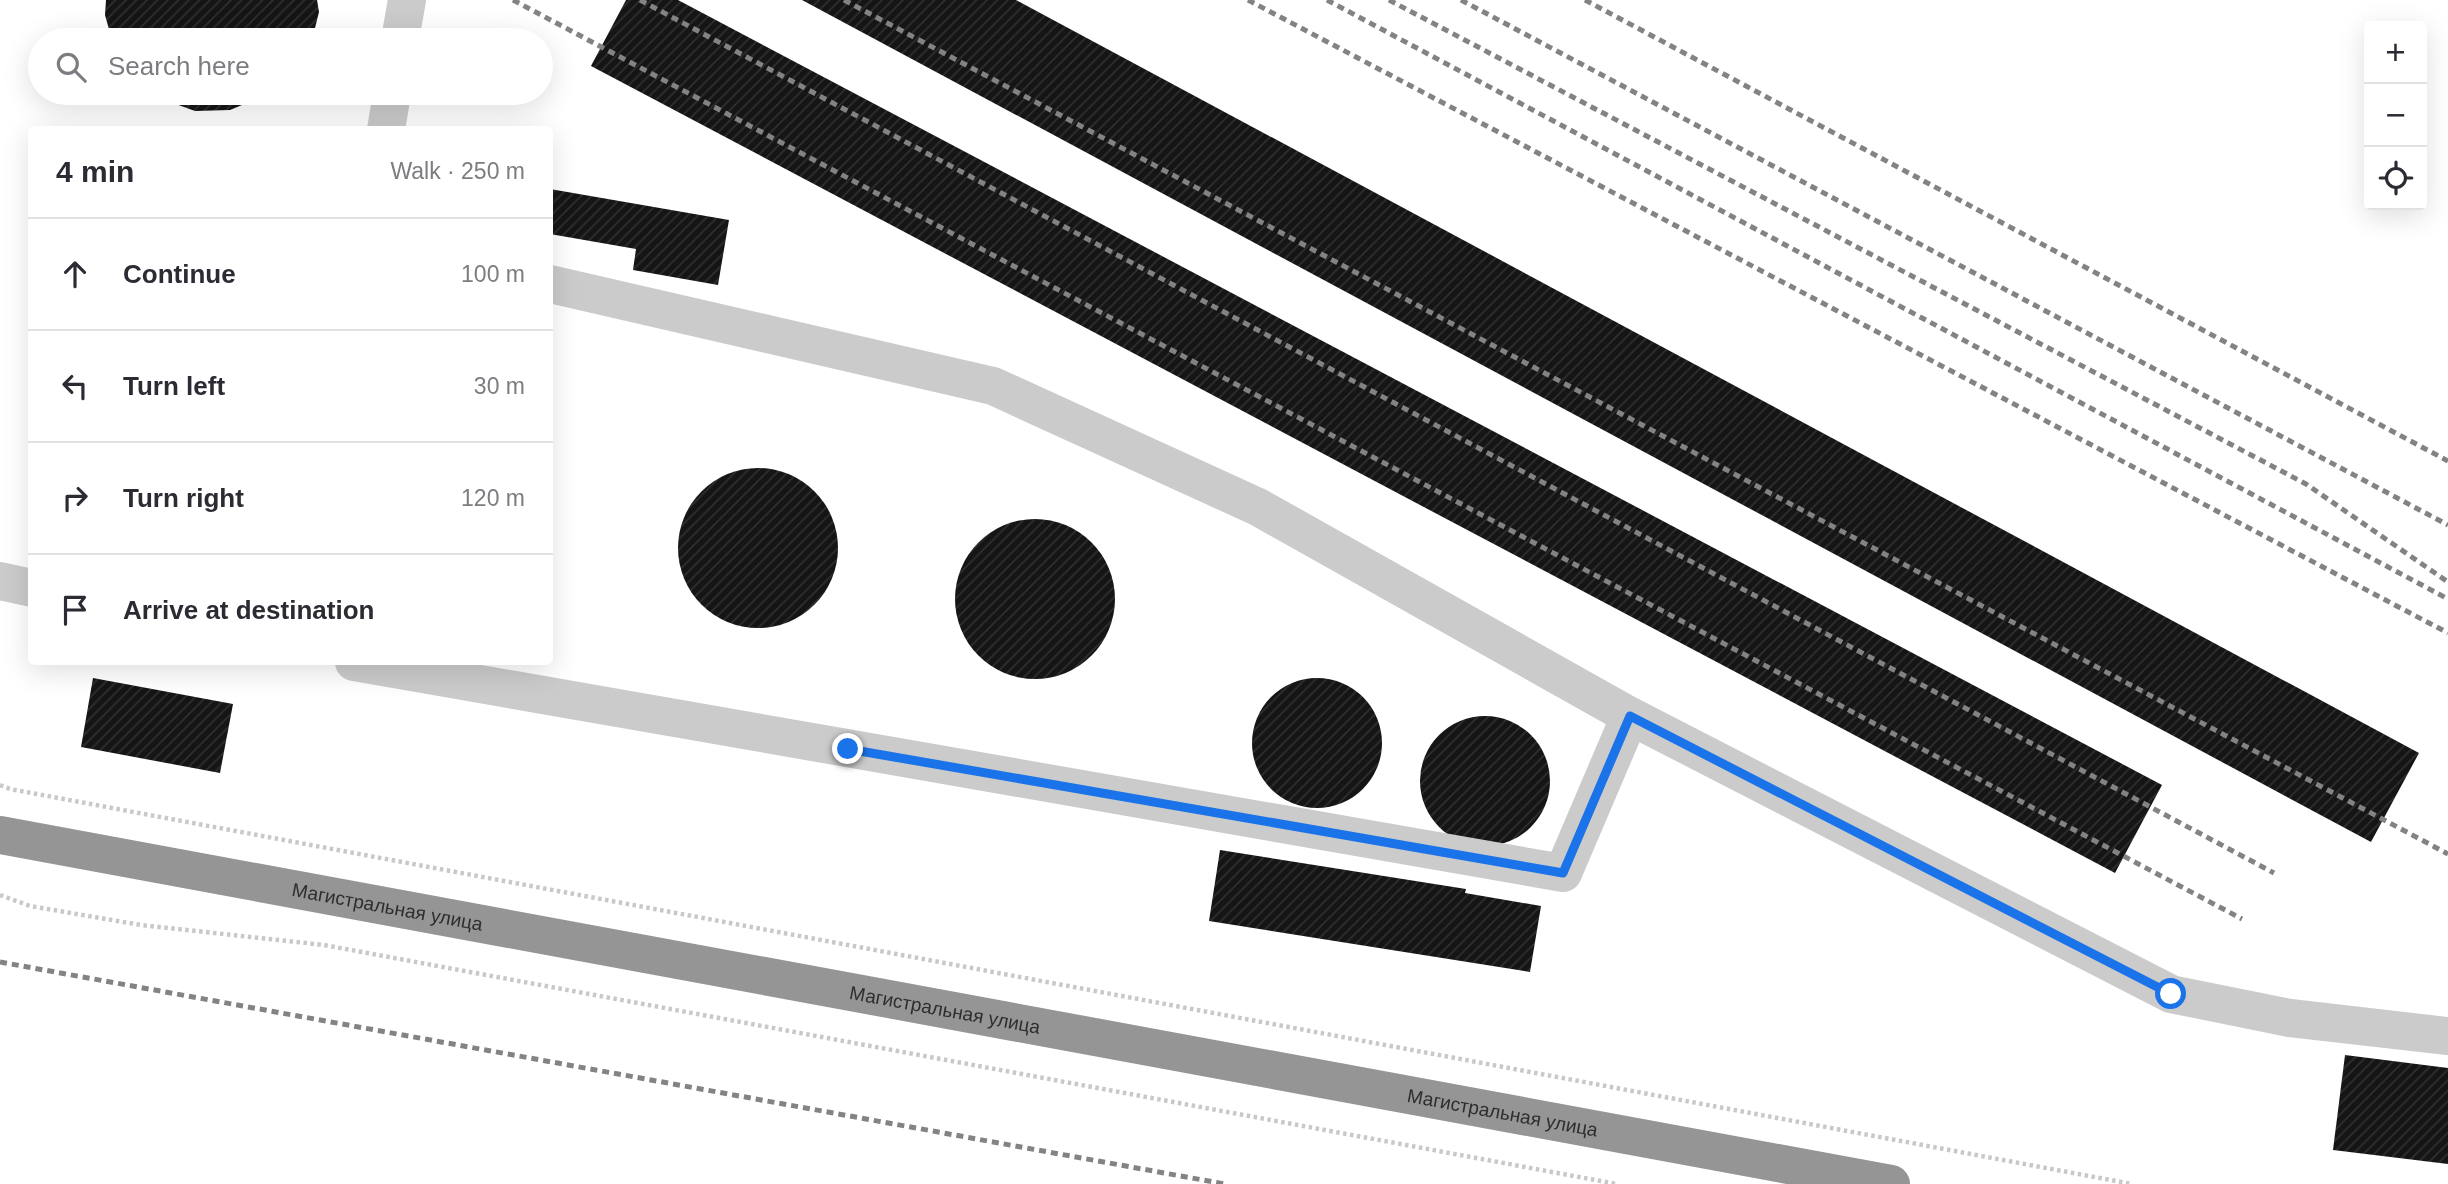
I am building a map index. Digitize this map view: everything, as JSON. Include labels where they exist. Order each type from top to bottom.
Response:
[{"type":"highway","name":"Магистральная улица","points":[[0,835],[1891,1184]]},
{"type":"lane","points":[[402,28],[407,0]]},
{"type":"lane","points":[[387,126],[390,105]]},
{"type":"lane","points":[[553,285],[993,386],[1258,507],[1630,716],[2171,994],[2290,1018],[2448,1036]]},
{"type":"lane","points":[[0,580],[28,587]]},
{"type":"lane","points":[[371,665],[1563,873],[1630,716]]},
{"type":"path","points":[[0,785],[24,792],[2132,1184]]},
{"type":"path","points":[[0,895],[30,906],[141,925],[324,945],[1618,1184]]},
{"type":"building","points":[[106,0],[317,0],[319,12],[315,28],[109,28],[105,15]]},
{"type":"building","points":[[626,0],[678,0],[2162,785],[2115,873],[591,66]]},
{"type":"building","points":[[802,0],[1016,0],[2419,753],[2371,842]]},
{"type":"building","points":[[178,105],[242,105],[230,110],[195,111]]},
{"type":"building","points":[[553,190],[729,220],[718,285],[633,270],[636,249],[553,235]]},
{"type":"building","points":[[758,468],[789,474],[815,491],[832,517],[838,548],[832,579],[815,605],[789,622],[758,628],[727,622],[701,605],[684,579],[678,548],[684,517],[701,491],[727,474]]},
{"type":"building","points":[[1035,519],[1066,525],[1092,542],[1109,568],[1115,599],[1109,630],[1092,656],[1066,673],[1035,679],[1004,673],[978,656],[961,630],[955,599],[961,568],[978,542],[1004,525]]},
{"type":"building","points":[[93,678],[233,704],[220,773],[81,747]]},
{"type":"building","points":[[1317,678],[1342,683],[1363,697],[1377,718],[1382,743],[1377,768],[1363,789],[1342,803],[1317,808],[1292,803],[1271,789],[1257,768],[1252,743],[1257,718],[1271,697],[1292,683]]},
{"type":"building","points":[[1485,716],[1510,721],[1531,735],[1545,756],[1550,781],[1545,806],[1531,827],[1510,841],[1485,846],[1460,841],[1439,827],[1425,806],[1420,781],[1425,756],[1439,735],[1460,721]]},
{"type":"building","points":[[1220,850],[1466,889],[1465,893],[1541,906],[1530,972],[1209,921]]},
{"type":"building","points":[[2345,1055],[2448,1068],[2448,1164],[2333,1150]]},
{"type":"railway","points":[[513,0],[2242,919]]},
{"type":"railway","points":[[640,0],[2274,873]]},
{"type":"railway","points":[[844,0],[2448,854]]},
{"type":"railway","points":[[1248,0],[2448,633]]},
{"type":"railway","points":[[1327,0],[2448,599]]},
{"type":"railway","points":[[1389,0],[2306,484],[2448,582]]},
{"type":"railway","points":[[1461,0],[2448,525]]},
{"type":"railway","points":[[1585,0],[2448,461]]},
{"type":"railway","points":[[0,962],[1225,1184]]},
{"type":"route","points":[[848,749],[1563,873],[1630,716],[2171,994]]}]
